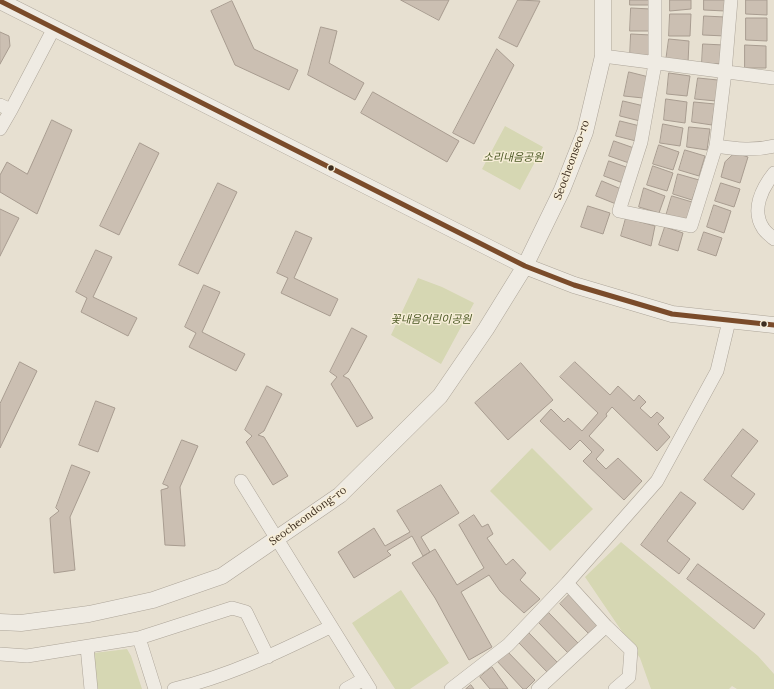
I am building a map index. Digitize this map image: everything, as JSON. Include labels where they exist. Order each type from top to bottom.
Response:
[{"type":"street","name":"Seocheonseo-ro","points":[[525,266],[562,190],[584,132],[603,56],[603,0]]},
{"type":"street","points":[[656,0],[655,64],[641,142],[619,211],[691,226],[716,146],[725,72],[731,0]]},
{"type":"street","points":[[0,1],[525,266],[574,286],[672,314],[774,325]]},
{"type":"street","points":[[0,129],[5,108],[54,28]]},
{"type":"street","points":[[603,56],[655,64],[774,78]]},
{"type":"street","points":[[716,146],[736,149],[762,149],[774,146]]},
{"type":"street","points":[[774,173],[762,190],[757,210],[762,228],[774,240]]},
{"type":"street","name":"Seocheondong-ro","points":[[0,622],[21,623],[89,614],[153,600],[222,576],[277,540],[340,495],[440,396],[486,329],[525,266]]},
{"type":"street","points":[[451,689],[508,645],[567,583],[657,481],[717,371],[729,321]]},
{"type":"street","points":[[241,481],[330,627],[367,684],[346,689]]},
{"type":"street","points":[[567,583],[606,626],[631,650],[628,677],[615,689]]},
{"type":"street","points":[[0,654],[27,656],[139,638],[232,608],[246,612],[268,657]]},
{"type":"street","points":[[538,689],[606,626]]},
{"type":"street","points":[[174,689],[206,682],[268,657],[330,627]]},
{"type":"street","points":[[139,638],[155,689]]},
{"type":"street","points":[[87,647],[91,689]]},
{"type":"green space","name":"소리내음공원","points":[[505,126],[543,147],[520,190],[482,169]]},
{"type":"green space","name":"꽃내음어린이공원","points":[[418,278],[442,287],[474,303],[441,364],[391,335]]},
{"type":"green space","points":[[532,448],[593,509],[550,551],[490,491]]},
{"type":"green space","points":[[621,542],[758,656],[774,674],[774,689],[737,689],[732,686],[729,689],[651,689],[640,658],[585,577]]},
{"type":"green space","points":[[401,590],[449,663],[410,689],[395,689],[352,623]]},
{"type":"green space","points":[[127,649],[131,656],[142,689],[96,689],[94,653]]},
{"type":"building","points":[[401,0],[449,0],[439,20]]},
{"type":"building","points":[[518,0],[540,1],[517,47],[499,38]]},
{"type":"building","points":[[630,0],[651,0],[651,5],[630,5]]},
{"type":"building","points":[[670,0],[691,0],[691,9],[670,11]]},
{"type":"building","points":[[704,0],[726,0],[725,11],[704,10]]},
{"type":"building","points":[[746,0],[767,0],[767,15],[746,14]]},
{"type":"building","points":[[232,1],[254,49],[298,70],[289,90],[235,65],[211,11]]},
{"type":"building","points":[[631,8],[651,9],[651,31],[630,31]]},
{"type":"building","points":[[670,14],[691,14],[690,36],[669,36]]},
{"type":"building","points":[[704,16],[725,17],[725,36],[703,35]]},
{"type":"building","points":[[746,18],[767,18],[767,41],[746,40]]},
{"type":"building","points":[[321,27],[337,31],[329,63],[364,83],[355,100],[308,75]]},
{"type":"building","points":[[0,32],[9,36],[10,46],[0,64]]},
{"type":"building","points":[[631,34],[651,35],[651,57],[630,57]]},
{"type":"building","points":[[669,39],[689,41],[688,63],[666,61]]},
{"type":"building","points":[[703,44],[724,45],[723,64],[702,63]]},
{"type":"building","points":[[745,45],[766,46],[766,68],[745,68]]},
{"type":"building","points":[[497,49],[514,65],[474,144],[453,133]]},
{"type":"building","points":[[629,72],[649,77],[643,98],[624,96]]},
{"type":"building","points":[[669,73],[690,76],[687,96],[667,94]]},
{"type":"building","points":[[698,78],[718,80],[716,101],[695,99]]},
{"type":"building","points":[[373,92],[459,141],[447,162],[361,113]]},
{"type":"building","points":[[666,99],[687,102],[685,123],[664,120]]},
{"type":"building","points":[[623,101],[644,106],[640,121],[620,116]]},
{"type":"building","points":[[694,102],[715,104],[712,125],[692,122]]},
{"type":"building","points":[[52,120],[72,130],[37,214],[0,192],[0,175],[7,162],[27,174]]},
{"type":"building","points":[[620,121],[640,126],[636,141],[616,136]]},
{"type":"building","points":[[663,124],[683,128],[680,146],[660,143]]},
{"type":"building","points":[[689,127],[710,129],[707,150],[687,147]]},
{"type":"building","points":[[614,141],[634,148],[629,163],[609,156]]},
{"type":"building","points":[[140,143],[159,153],[119,235],[100,226]]},
{"type":"building","points":[[659,145],[679,152],[673,170],[653,164]]},
{"type":"building","points":[[685,150],[705,156],[699,176],[679,170]]},
{"type":"building","points":[[735,153],[748,157],[740,183],[721,177],[725,162]]},
{"type":"building","points":[[609,161],[629,168],[623,183],[604,176]]},
{"type":"building","points":[[653,166],[673,173],[667,191],[647,185]]},
{"type":"building","points":[[678,174],[699,180],[692,200],[673,194]]},
{"type":"building","points":[[602,181],[621,189],[616,204],[596,196]]},
{"type":"building","points":[[218,183],[237,192],[198,274],[179,265]]},
{"type":"building","points":[[721,183],[740,189],[734,207],[715,201]]},
{"type":"building","points":[[644,188],[665,196],[659,213],[639,207]]},
{"type":"building","points":[[672,196],[692,202],[686,222],[666,216]]},
{"type":"building","points":[[714,205],[731,211],[724,233],[707,227]]},
{"type":"building","points":[[588,206],[610,213],[603,234],[581,227]]},
{"type":"building","points":[[0,209],[19,218],[0,256]]},
{"type":"building","points":[[626,218],[655,226],[651,246],[621,236]]},
{"type":"building","points":[[665,227],[683,233],[678,251],[659,245]]},
{"type":"building","points":[[296,231],[312,238],[294,278],[338,299],[330,316],[281,293],[288,278],[277,273]]},
{"type":"building","points":[[704,232],[722,238],[716,256],[698,250]]},
{"type":"building","points":[[96,250],[112,257],[93,297],[137,318],[128,336],[81,312],[87,298],[76,292]]},
{"type":"building","points":[[204,285],[220,292],[202,332],[245,354],[236,371],[189,347],[196,333],[185,327]]},
{"type":"building","points":[[352,328],[367,336],[348,372],[343,376],[349,379],[373,418],[357,427],[331,384],[337,377],[330,372]]},
{"type":"building","points":[[20,362],[37,371],[0,448],[0,404]]},
{"type":"building","points":[[575,362],[610,395],[618,386],[634,401],[639,395],[646,402],[640,408],[651,418],[657,412],[664,418],[658,424],[670,437],[657,451],[612,407],[606,414],[607,416],[589,436],[604,450],[596,459],[606,469],[618,458],[642,481],[624,500],[583,461],[592,452],[580,440],[570,450],[540,421],[551,409],[564,422],[568,418],[582,431],[598,413],[560,377]]},
{"type":"building","points":[[521,363],[553,400],[508,440],[475,403]]},
{"type":"building","points":[[267,386],[282,394],[264,431],[258,435],[264,437],[288,476],[273,485],[246,442],[252,436],[245,430]]},
{"type":"building","points":[[96,401],[115,408],[98,452],[79,445]]},
{"type":"building","points":[[743,429],[758,441],[731,476],[755,494],[743,510],[704,480]]},
{"type":"building","points":[[182,440],[198,446],[180,487],[185,546],[165,545],[161,490],[168,488],[168,486],[163,484]]},
{"type":"building","points":[[72,465],[90,472],[70,517],[75,570],[54,573],[50,518],[59,511],[56,508]]},
{"type":"building","points":[[441,485],[459,513],[421,537],[430,552],[423,556],[412,536],[387,551],[391,555],[354,578],[338,552],[374,528],[385,546],[410,532],[397,511]]},
{"type":"building","points":[[681,492],[696,503],[667,541],[690,559],[679,574],[641,545]]},
{"type":"building","points":[[474,515],[482,527],[488,524],[493,534],[487,538],[506,565],[513,559],[526,573],[520,580],[540,599],[524,613],[500,591],[489,575],[461,592],[492,647],[469,660],[435,598],[412,563],[435,549],[457,585],[484,568],[459,525]]},
{"type":"building","points":[[698,564],[765,614],[754,629],[687,579]]},
{"type":"building","points":[[570,594],[599,624],[589,634],[560,604]]},
{"type":"building","points":[[549,613],[578,643],[568,653],[539,623]]},
{"type":"building","points":[[529,633],[558,663],[548,673],[519,643]]},
{"type":"building","points":[[506,650],[535,680],[526,689],[523,689],[496,660]]},
{"type":"building","points":[[492,667],[508,689],[490,689],[480,677]]},
{"type":"building","points":[[471,685],[474,689],[466,689]]},
{"type":"transit line","points":[[0,1],[525,266],[574,285],[672,314],[774,325]]}]
